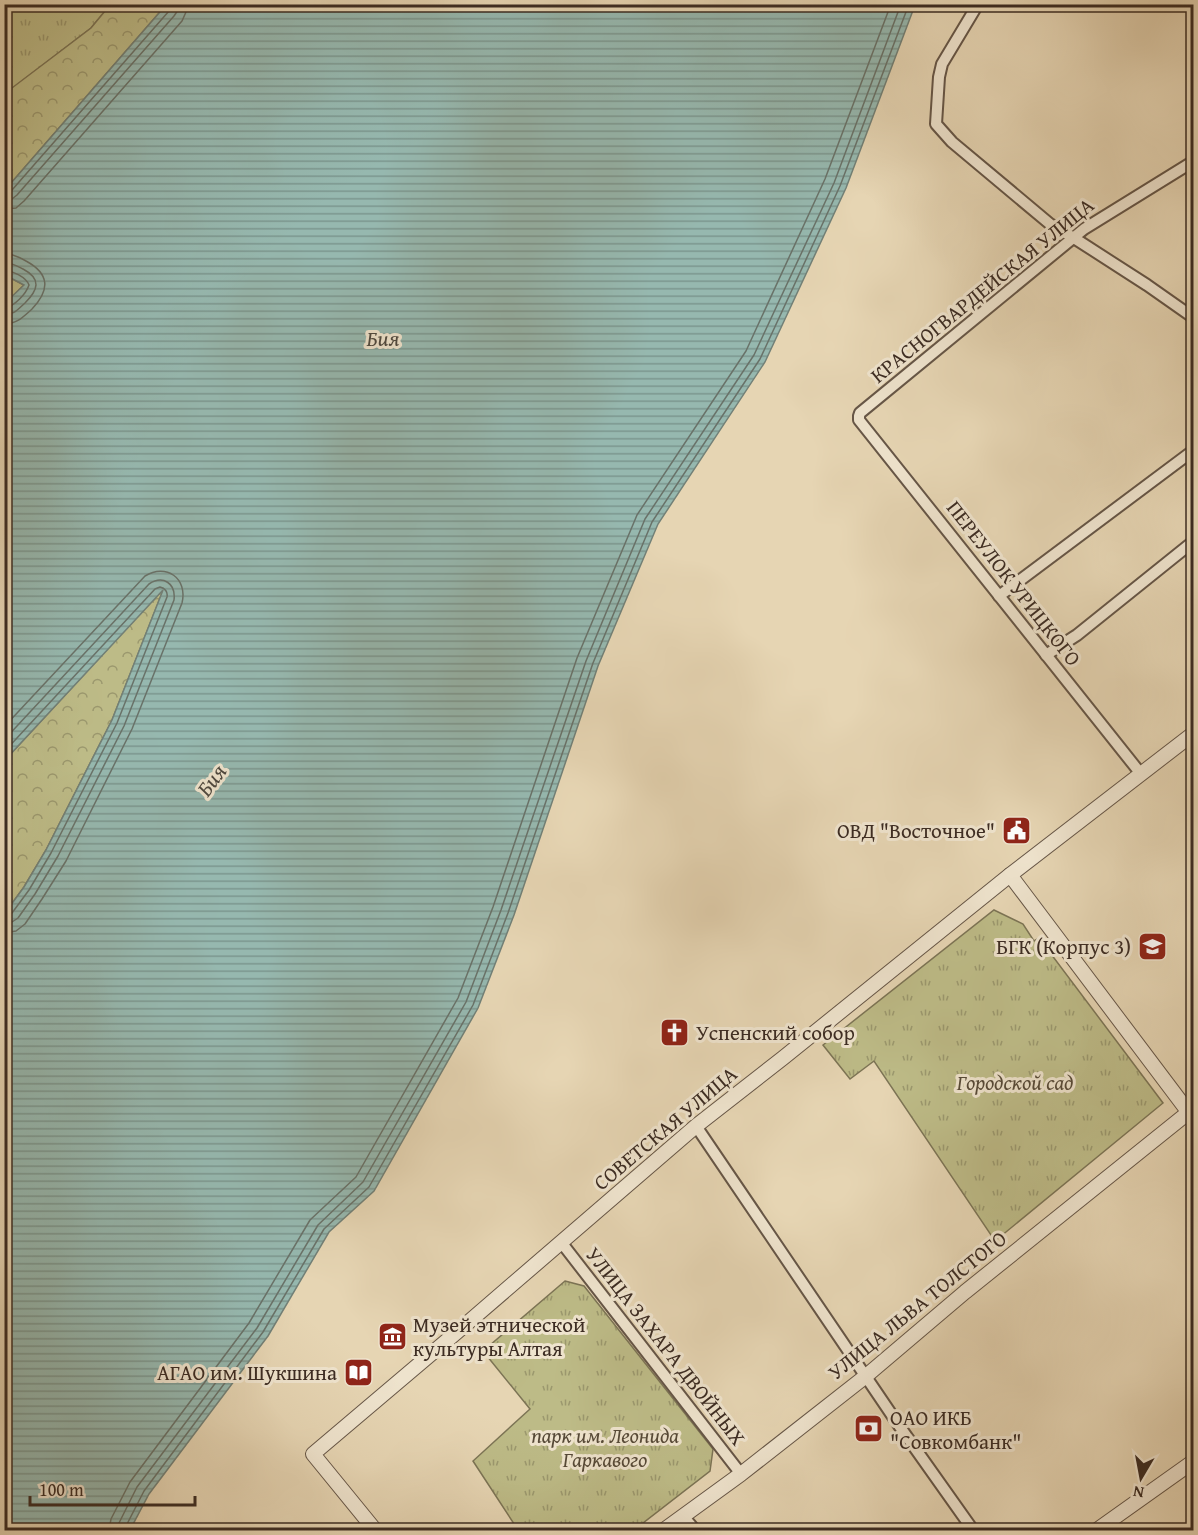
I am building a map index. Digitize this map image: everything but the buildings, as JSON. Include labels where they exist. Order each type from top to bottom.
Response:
[{"type":"street","points":[[978,4],[942,64],[936,124],[952,142],[1050,224],[1147,285],[1194,318]]},
{"type":"street","name":"КРАСНОГВАРДЕЙСКАЯ УЛИЦА","points":[[859,416],[1084,229],[1194,161]]},
{"type":"street","name":"ПЕРЕУЛОК УРИЦКОГО","points":[[859,416],[1141,774]]},
{"type":"street","points":[[999,596],[1194,450]]},
{"type":"street","points":[[1046,655],[1077,635],[1194,541]]},
{"type":"street","name":"СОВЕТСКАЯ УЛИЦА","points":[[375,1530],[313,1454],[696,1126],[1010,875],[1194,734]]},
{"type":"street","points":[[1010,875],[1192,1112]]},
{"type":"street","name":"УЛИЦА ЛЬВА ТОЛСТОГО","points":[[664,1530],[741,1474],[866,1376],[965,1292],[1192,1112]]},
{"type":"street","points":[[696,1126],[973,1530]]},
{"type":"street","name":"УЛИЦА ЗАХАРА ДВОЙНЫХ","points":[[561,1242],[741,1474]]},
{"type":"street","points":[[1097,1530],[1194,1461]]},
{"type":"street","points":[[683,1516],[694,1530]]},
{"type":"green space","points":[[5,5],[110,5],[91,28],[5,94]]},
{"type":"green space","points":[[110,5],[166,5],[5,190],[4,94],[91,28]]},
{"type":"green space","points":[[5,275],[24,285],[5,304]]},
{"type":"green space","points":[[164,588],[112,720],[46,850],[5,913],[5,760]]},
{"type":"green space","name":"Городской сад","points":[[994,910],[1023,924],[1034,941],[1039,938],[1163,1103],[995,1241],[874,1061],[850,1079],[823,1045]]},
{"type":"green space","name":"парк им. Леонида Гаркавого","points":[[565,1281],[584,1286],[713,1449],[710,1471],[634,1530],[518,1530],[473,1461],[530,1409],[483,1351]]},
{"type":"water","name":"Бия","points":[[166,5],[915,5],[846,188],[765,362],[658,524],[598,666],[514,915],[478,1008],[374,1191],[329,1232],[268,1336],[149,1494],[130,1530],[5,1530],[5,913],[46,850],[112,720],[163,590],[5,760],[4,304],[24,285],[5,275],[5,190]]},
{"type":"place","name":"ОВД \"Восточное\"","points":[[1016,830]]},
{"type":"place","name":"БГК (Корпус 3)","points":[[1152,946]]},
{"type":"place","name":"Успенский собор","points":[[675,1032]]},
{"type":"place","name":"Музей этнической культуры Алтая","points":[[392,1336]]},
{"type":"place","name":"АГАО им. Шукшина","points":[[358,1372]]},
{"type":"place","name":"ОАО ИКБ \"Совкомбанк\"","points":[[869,1429]]}]
